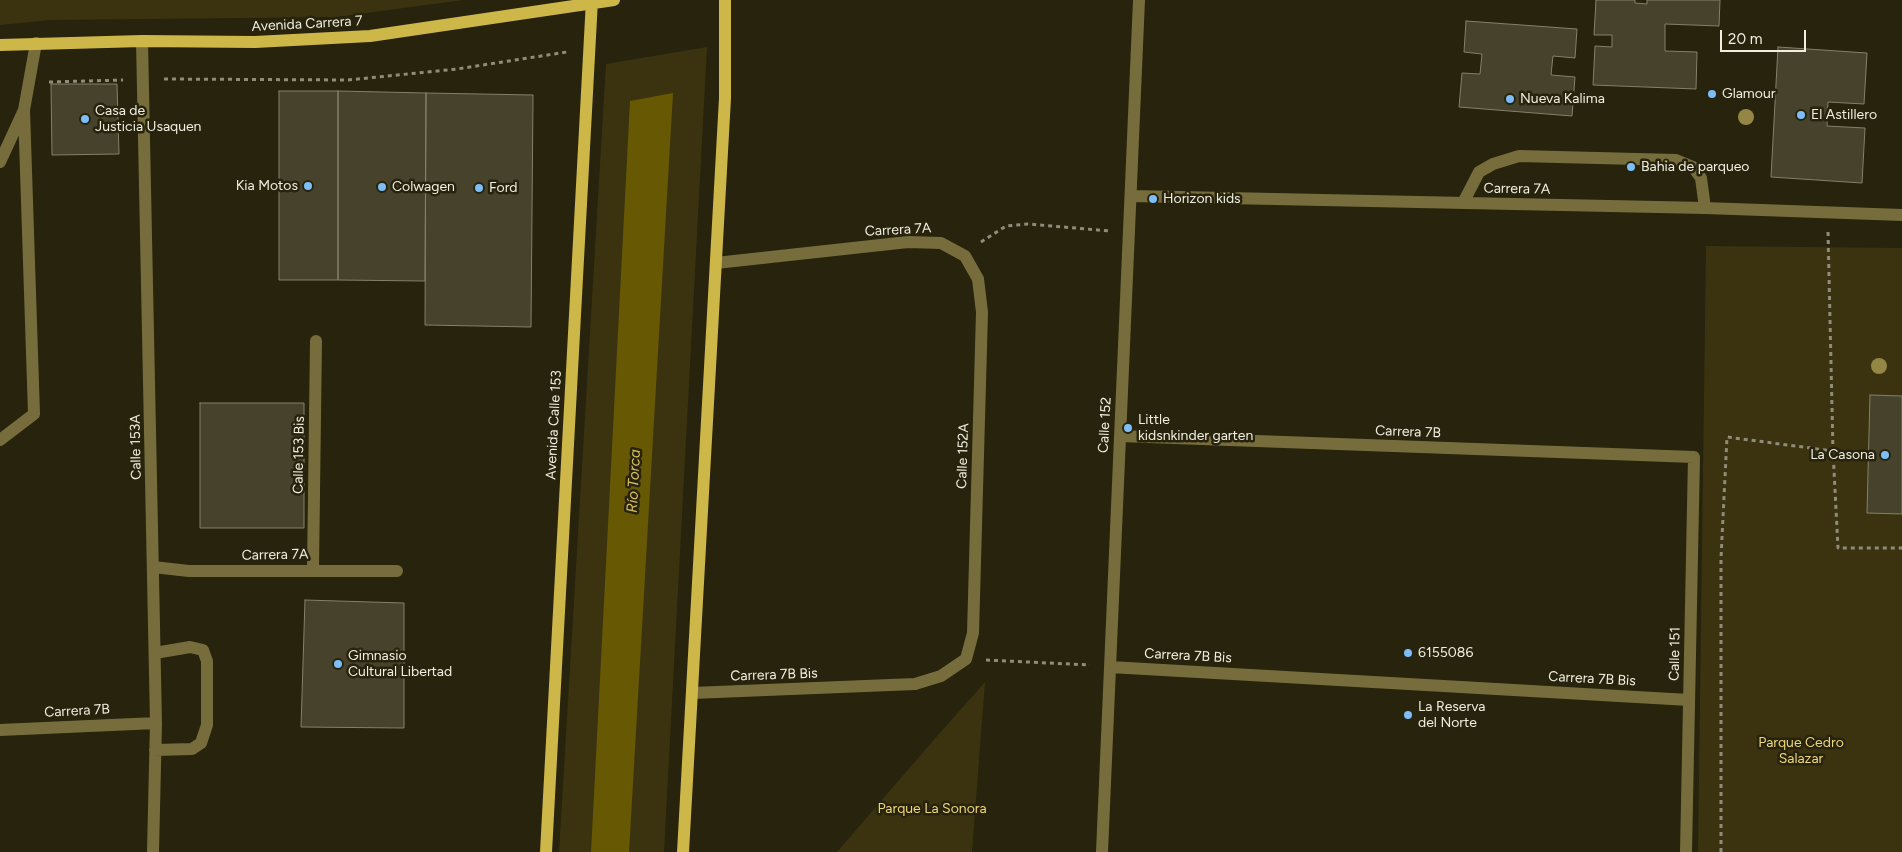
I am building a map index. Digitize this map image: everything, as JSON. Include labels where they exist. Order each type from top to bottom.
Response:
[{"type":"main road","name":"Avenida Carrera 7","points":[[0,45],[142,41],[255,42],[370,36],[614,0]]},
{"type":"main road","points":[[683,852],[725,98],[725,0]]},
{"type":"main road","name":"Avenida Calle 153","points":[[546,852],[592,2]]},
{"type":"street","name":"Calle 152","points":[[1102,852],[1139,0]]},
{"type":"street","name":"Calle 153A","points":[[142,41],[156,723],[152,852]]},
{"type":"street","points":[[0,162],[24,110],[36,43]]},
{"type":"street","points":[[0,440],[34,414],[24,110]]},
{"type":"street","points":[[1463,203],[1479,172],[1493,164],[1519,156],[1676,160],[1693,167],[1701,178],[1704,208]]},
{"type":"street","name":"Carrera 7A","points":[[1131,196],[1827,211],[1902,215]]},
{"type":"street","name":"Carrera 7A","points":[[716,263],[908,242],[941,243],[966,256]]},
{"type":"street","name":"Calle 152A","points":[[966,256],[978,279],[982,312],[973,633],[966,659]]},
{"type":"street","name":"Calle 153 Bis","points":[[313,569],[316,341]]},
{"type":"street","name":"Carrera 7B","points":[[1120,436],[1694,457]]},
{"type":"street","name":"Calle 151","points":[[1686,852],[1694,457]]},
{"type":"street","name":"Carrera 7A","points":[[153,567],[189,570],[313,569],[397,571]]},
{"type":"street","points":[[155,653],[190,647],[203,650],[207,661],[207,725],[201,744],[192,749],[155,750]]},
{"type":"street","name":"Carrera 7B Bis","points":[[692,693],[915,684],[941,676],[966,659]]},
{"type":"street","name":"Carrera 7B Bis","points":[[1110,666],[1689,700]]},
{"type":"street","name":"Carrera 7B","points":[[0,730],[156,723]]},
{"type":"path","points":[[30,83],[142,79],[348,80],[457,69],[567,52]]},
{"type":"path","points":[[1827,211],[1833,451],[1838,548],[1902,548]]},
{"type":"path","points":[[966,256],[987,237],[1006,226],[1028,224],[1129,232]]},
{"type":"path","points":[[1721,852],[1721,558],[1727,437],[1833,451]]},
{"type":"path","points":[[966,659],[1110,666]]},
{"type":"green space","points":[[0,0],[464,0],[336,17],[51,20],[0,25]]},
{"type":"green space","points":[[707,47],[664,852],[559,852],[606,64]]},
{"type":"green space","name":"Parque Cedro Salazar","points":[[1706,246],[1902,248],[1902,852],[1698,852]]},
{"type":"green space","name":"Parque La Sonora","points":[[985,682],[972,852],[837,852],[938,735]]},
{"type":"water","name":"Río Torca","points":[[673,93],[629,852],[591,852],[630,101]]},
{"type":"building","points":[[1596,0],[1635,0],[1635,3],[1647,4],[1647,0],[1720,0],[1719,26],[1665,24],[1665,51],[1697,52],[1696,89],[1593,85],[1595,46],[1612,47],[1612,35],[1594,35]]},
{"type":"building","points":[[1466,21],[1577,29],[1575,58],[1553,56],[1551,75],[1575,77],[1572,116],[1459,107],[1462,73],[1480,74],[1482,54],[1464,52]]},
{"type":"building","name":"El Astillero","points":[[1778,47],[1867,53],[1864,104],[1828,102],[1827,126],[1865,128],[1862,183],[1771,177]]},
{"type":"building","name":"Casa de Justicia Usaquen","points":[[51,84],[117,84],[119,154],[52,155]]},
{"type":"building","name":"Kia Motos","points":[[279,91],[338,91],[338,280],[279,280]]},
{"type":"building","name":"Colwagen","points":[[338,91],[426,93],[425,281],[338,280]]},
{"type":"building","name":"Ford","points":[[426,93],[533,95],[531,327],[425,325]]},
{"type":"building","name":"La Casona","points":[[1870,395],[1902,396],[1902,514],[1867,513]]},
{"type":"building","points":[[200,403],[304,403],[304,528],[200,528]]},
{"type":"building","points":[[305,600],[404,603],[404,728],[301,727]]},
{"type":"place","name":"Glamour","points":[[1712,94]]},
{"type":"place","name":"Nueva Kalima","points":[[1510,99]]},
{"type":"place","name":"El Astillero","points":[[1801,115]]},
{"type":"place","name":"Casa de Justicia Usaquen","points":[[85,119]]},
{"type":"place","name":"Bahia de parqueo","points":[[1631,167]]},
{"type":"place","name":"Kia Motos","points":[[308,186]]},
{"type":"place","name":"Colwagen","points":[[382,187]]},
{"type":"place","name":"Ford","points":[[479,188]]},
{"type":"place","name":"Horizon kids","points":[[1153,199]]},
{"type":"place","name":"Little kidsnkinder garten","points":[[1128,428]]},
{"type":"place","name":"La Casona","points":[[1885,455]]},
{"type":"place","name":"6155086","points":[[1408,653]]},
{"type":"place","name":"Gimnasio Cultural Libertad","points":[[338,664]]},
{"type":"place","name":"La Reserva del Norte","points":[[1408,715]]}]
